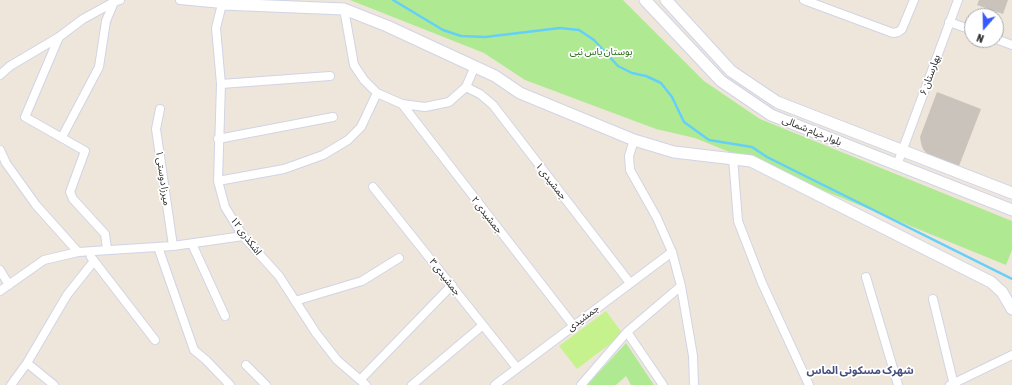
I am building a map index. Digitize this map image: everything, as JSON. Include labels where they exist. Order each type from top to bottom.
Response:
[{"type":"street","points":[[180,0],[224,1],[344,9],[387,26],[475,66],[495,76],[520,93],[634,140],[674,152],[751,161],[991,282],[1002,292],[1012,309]]},
{"type":"street","name":"بلوار خیام شمالی","points":[[645,0],[721,82],[771,115],[1012,210]]},
{"type":"street","name":"بلوار خیام شمالی","points":[[666,0],[730,71],[777,102],[1012,194]]},
{"type":"street","points":[[804,0],[893,33],[902,29],[914,0]]},
{"type":"street","name":"بهارستان ۶","points":[[897,164],[958,0]]},
{"type":"street","points":[[0,75],[10,66],[59,37],[83,19],[117,1]]},
{"type":"street","points":[[62,137],[99,67],[106,21],[117,1]]},
{"type":"street","name":"اشکذری ۱۲","points":[[224,1],[217,16],[216,28],[221,84],[218,138],[218,181],[225,207],[243,236],[278,276],[316,334],[337,360],[363,383]]},
{"type":"street","points":[[344,9],[354,65],[364,80],[377,92],[402,104],[425,107],[449,102],[466,87],[475,66]]},
{"type":"street","points":[[950,22],[964,27]]},
{"type":"street","points":[[59,37],[25,117],[85,151],[70,192],[73,198],[105,234],[107,250]]},
{"type":"street","points":[[221,84],[330,76]]},
{"type":"street","name":"جمشیدی ۱","points":[[466,87],[480,94],[493,105],[630,283]]},
{"type":"street","points":[[218,181],[284,169],[323,155],[348,140],[361,127],[377,92]]},
{"type":"street","name":"جمشیدی ۲","points":[[402,104],[573,325]]},
{"type":"street","name":"میرزا دوستی ۱","points":[[160,109],[156,129],[173,246]]},
{"type":"street","points":[[218,138],[333,117]]},
{"type":"street","points":[[634,140],[629,156],[630,170],[657,218],[672,252],[681,286],[693,356],[694,385]]},
{"type":"street","points":[[0,150],[6,163],[36,205],[78,252]]},
{"type":"street","points":[[733,158],[738,221],[762,283],[809,385]]},
{"type":"street","name":"جمشیدی ۳","points":[[374,187],[517,368]]},
{"type":"street","points":[[0,291],[44,260],[78,252],[173,246],[243,236]]},
{"type":"street","points":[[192,244],[225,316]]},
{"type":"street","points":[[158,247],[194,350],[230,385]]},
{"type":"street","points":[[87,251],[156,340]]},
{"type":"street","name":"جمشیدی","points":[[495,385],[672,252]]},
{"type":"street","points":[[294,301],[362,281],[399,258]]},
{"type":"street","points":[[11,385],[27,363],[67,295],[94,261]]},
{"type":"street","points":[[0,270],[9,285]]},
{"type":"street","points":[[866,277],[898,385]]},
{"type":"street","points":[[363,383],[452,285]]},
{"type":"street","points":[[581,385],[628,332],[681,286]]},
{"type":"street","points":[[933,298],[952,385],[1012,355]]},
{"type":"street","points":[[412,385],[483,325]]},
{"type":"street","points":[[628,332],[663,385]]},
{"type":"street","points":[[27,363],[54,385]]},
{"type":"street","points":[[246,365],[266,385]]},
{"type":"green space","name":"بوستان یاس نبی","points":[[350,0],[623,0],[704,81],[760,119],[1012,221],[1012,250],[1006,265],[695,138],[656,129],[525,80],[484,53]]},
{"type":"green space","points":[[606,311],[623,334],[577,369],[559,346]]},
{"type":"green space","points":[[626,343],[654,385],[631,385],[626,376],[616,385],[587,385]]},
{"type":"building","points":[[979,0],[1008,0],[1004,11],[1004,8],[986,8],[977,5]]},
{"type":"building","points":[[937,92],[981,109],[959,166],[928,155],[923,149],[921,143],[920,137]]},
{"type":"waterway","points":[[393,0],[443,30],[461,36],[485,37],[560,28],[579,30],[594,40],[618,66],[632,73],[646,76],[661,83],[672,97],[684,122],[709,140],[752,147],[767,157],[1012,279]]},
{"type":"district","name":"شهرک مسکونی الماس","points":[[860,371]]}]
